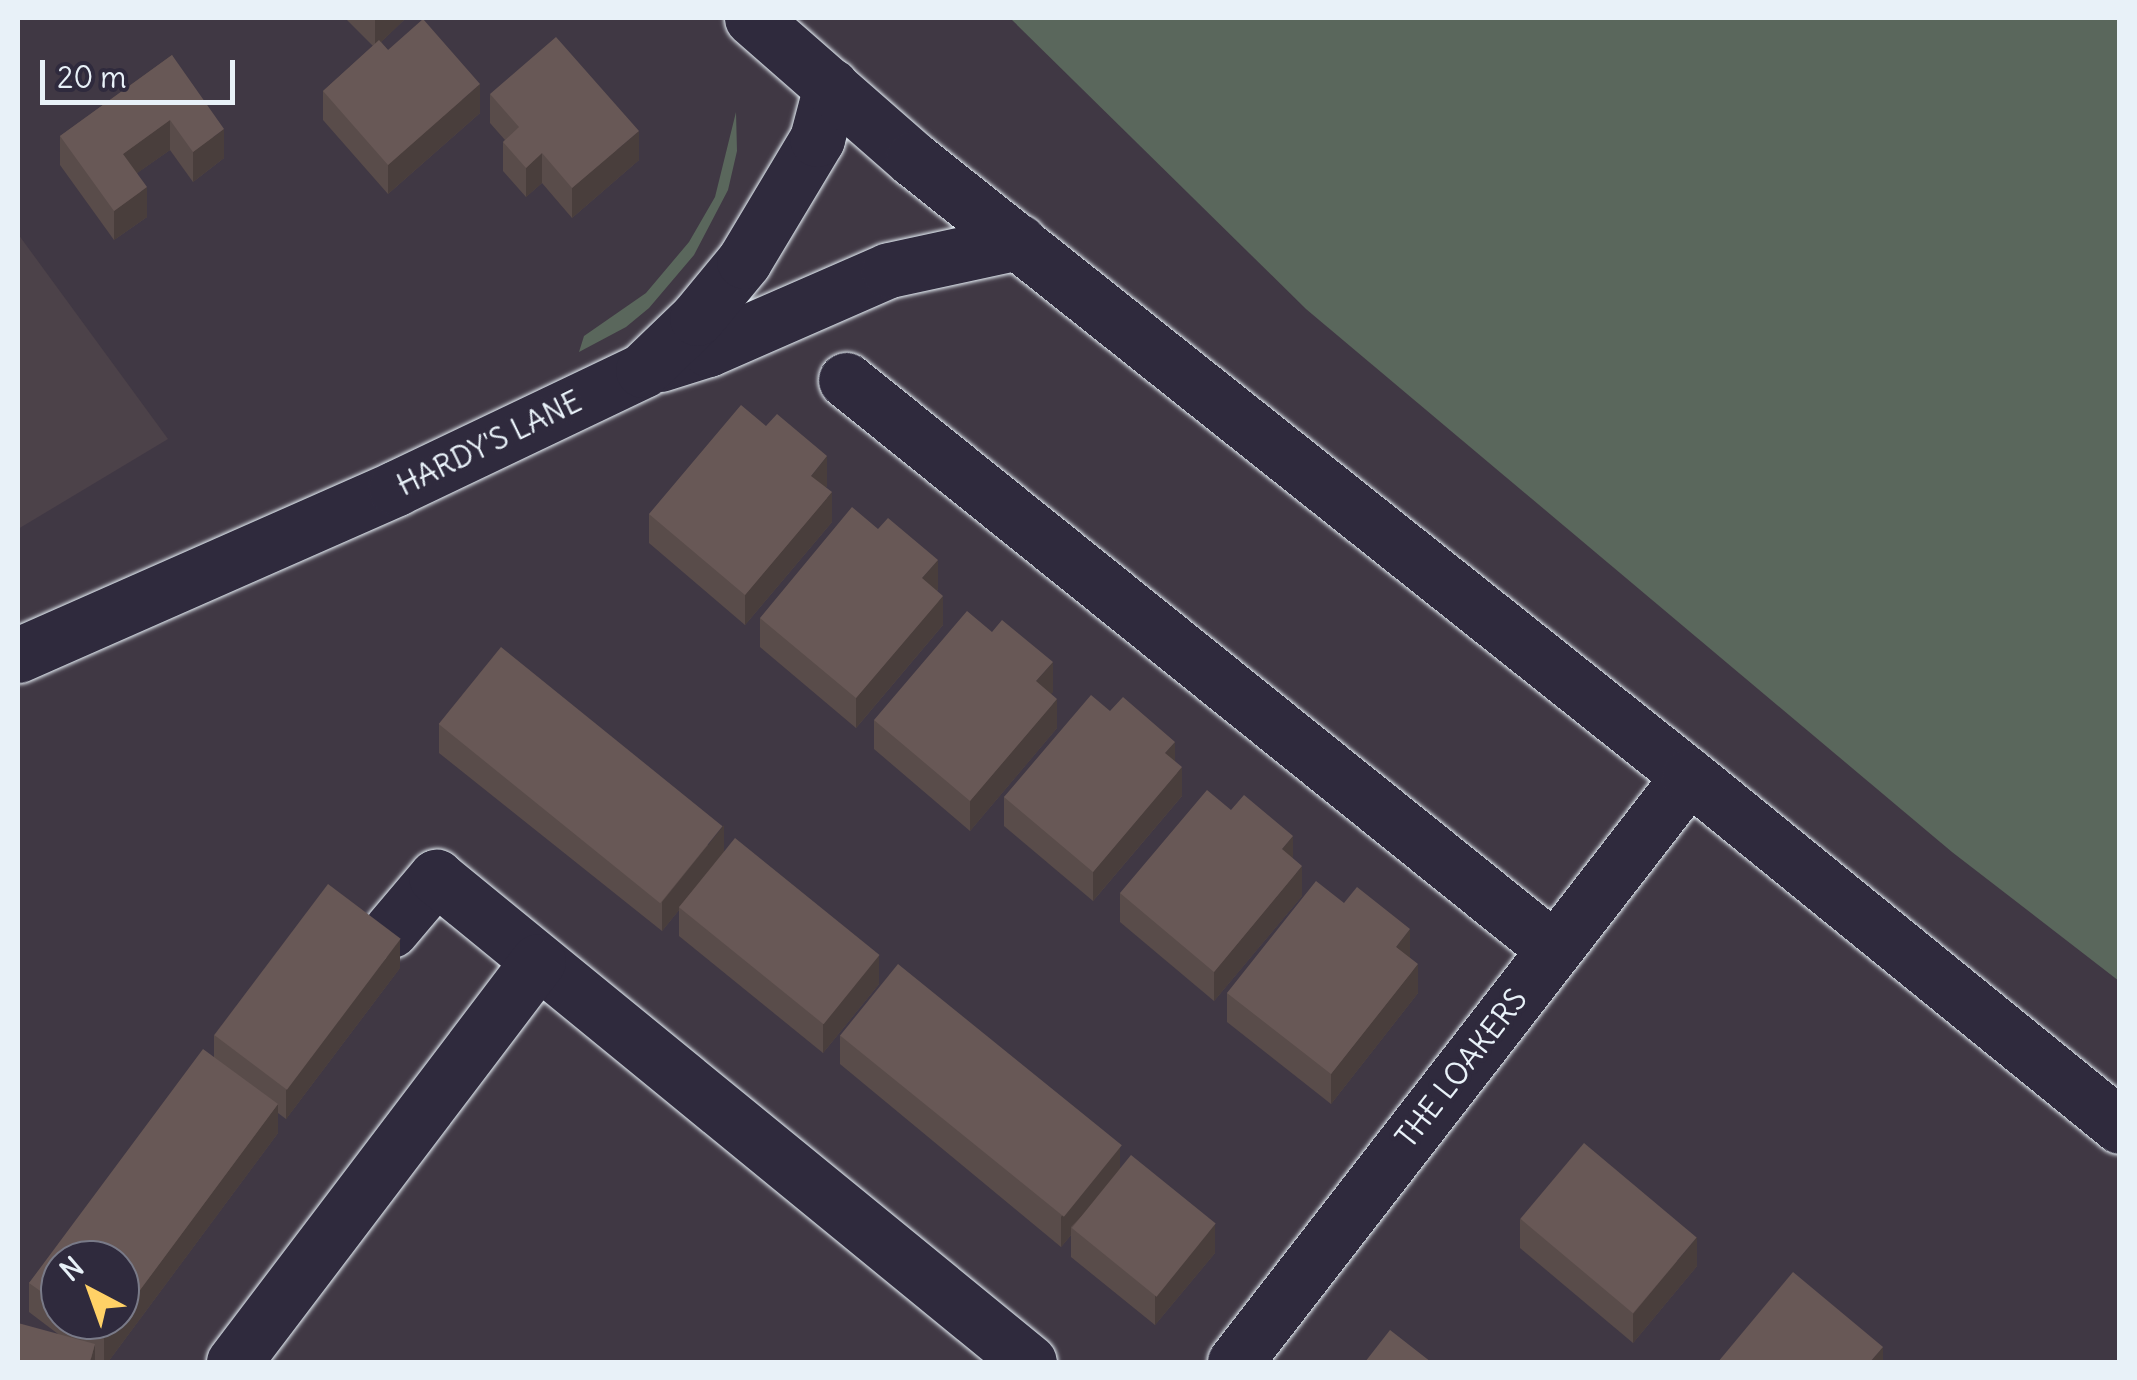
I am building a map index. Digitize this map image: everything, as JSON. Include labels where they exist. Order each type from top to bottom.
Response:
[{"type":"street","points":[[752,18],[913,159],[1690,776],[2120,1126]]},
{"type":"street","name":"HARDY'S LANE","points":[[18,655],[396,488],[643,370],[697,318],[744,261],[817,140],[831,86]]},
{"type":"street","points":[[643,370],[708,349],[889,270],[1019,242]]},
{"type":"street","points":[[846,380],[1554,950]]},
{"type":"street","name":"THE LOAKERS","points":[[1235,1362],[1690,776]]},
{"type":"street","points":[[391,930],[436,877],[1029,1362]]},
{"type":"street","points":[[234,1362],[538,961]]},
{"type":"shaded area","points":[[18,234],[168,439],[18,529]]},
{"type":"green space","points":[[1010,18],[2119,18],[2119,981],[1952,852],[1306,309]]},
{"type":"green space","points":[[736,112],[737,151],[728,190],[694,255],[649,308],[626,327],[579,352],[584,336],[646,293],[689,242],[715,197]]},
{"type":"building","points":[[423,19],[480,84],[388,165],[323,91],[379,40],[388,50]]},
{"type":"building","points":[[556,37],[639,131],[572,188],[542,153],[526,168],[503,142],[519,127],[490,94]]},
{"type":"building","points":[[172,55],[224,129],[193,152],[170,120],[123,154],[147,187],[114,211],[60,136]]},
{"type":"building","points":[[741,405],[766,426],[777,414],[827,456],[811,476],[832,492],[745,595],[649,514]]},
{"type":"building","points":[[852,507],[878,529],[888,518],[938,560],[922,578],[943,596],[856,698],[760,618]]},
{"type":"building","points":[[967,611],[992,632],[1002,620],[1053,662],[1036,681],[1057,699],[970,801],[874,720]]},
{"type":"building","points":[[501,647],[722,826],[660,903],[439,724]]},
{"type":"building","points":[[1091,695],[1110,711],[1123,697],[1175,742],[1165,753],[1182,767],[1093,872],[1004,797]]},
{"type":"building","points":[[1207,790],[1231,810],[1244,795],[1293,836],[1282,849],[1302,866],[1214,972],[1120,893]]},
{"type":"building","points":[[735,838],[880,955],[824,1024],[679,907]]},
{"type":"building","points":[[1316,881],[1344,903],[1357,887],[1410,929],[1396,947],[1418,964],[1331,1074],[1227,993]]},
{"type":"building","points":[[328,884],[401,939],[287,1090],[214,1035]]},
{"type":"building","points":[[898,964],[1122,1145],[1064,1217],[840,1035]]},
{"type":"building","points":[[203,1049],[278,1104],[140,1290],[140,1240],[61,1240]]},
{"type":"building","points":[[1584,1143],[1697,1237],[1633,1313],[1520,1219]]},
{"type":"building","points":[[1131,1155],[1216,1224],[1157,1297],[1072,1228]]},
{"type":"building","points":[[40,1268],[40,1291],[29,1283]]},
{"type":"building","points":[[1793,1272],[1883,1347],[1870,1362],[1718,1362]]},
{"type":"building","points":[[18,1323],[40,1329],[40,1340],[95,1344],[90,1362],[18,1362]]},
{"type":"building","points":[[1390,1330],[1431,1362],[1365,1362]]}]
